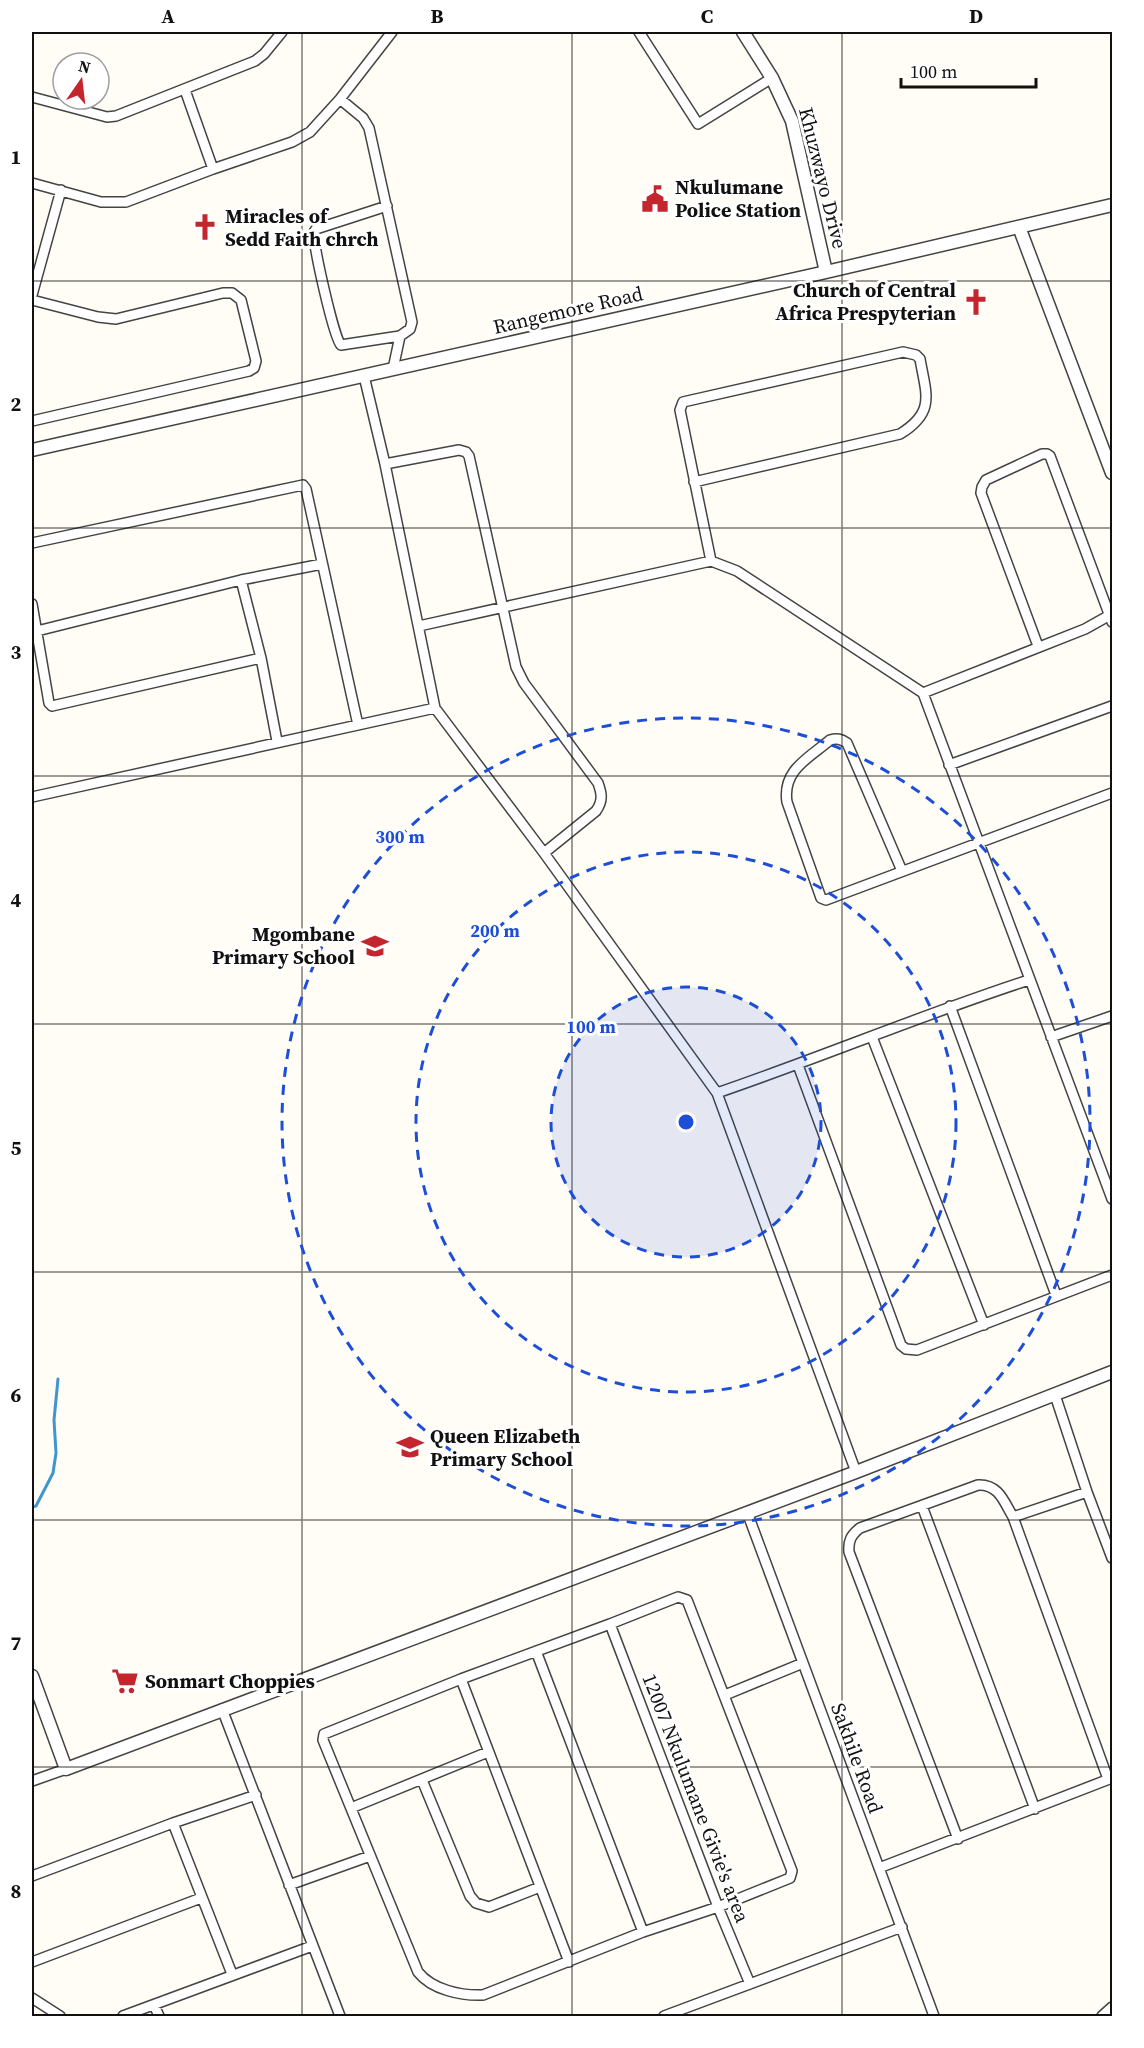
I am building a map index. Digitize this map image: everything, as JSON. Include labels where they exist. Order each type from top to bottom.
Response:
[{"type":"street","points":[[32,97],[107,117],[116,116],[255,61],[264,54],[282,32]]},
{"type":"street","points":[[32,183],[101,202],[126,202],[301,138],[310,132],[340,99],[392,32]]},
{"type":"street","points":[[639,32],[698,124],[772,78]]},
{"type":"street","name":"Khuzwayo Drive","points":[[743,32],[772,78],[792,121],[826,273]]},
{"type":"street","points":[[184,90],[213,169]]},
{"type":"street","points":[[340,99],[367,123],[387,206],[412,322],[410,329],[400,336],[344,346],[339,344],[314,236],[316,229],[387,206]]},
{"type":"street","points":[[32,295],[61,190]]},
{"type":"street","name":"Rangemore Road","points":[[32,450],[826,273],[1113,205]]},
{"type":"street","points":[[1019,227],[1113,473]]},
{"type":"street","points":[[32,300],[98,317],[116,319],[223,293],[232,293],[241,300],[256,361],[254,368],[249,371],[32,421]]},
{"type":"street","points":[[393,369],[400,336]]},
{"type":"street","points":[[693,482],[900,434],[914,426],[924,411],[927,397],[920,359],[916,355],[903,352],[683,402],[680,410],[693,482],[711,561]]},
{"type":"street","points":[[364,376],[385,464],[435,708],[544,853],[717,1092],[856,1472]]},
{"type":"street","points":[[385,464],[459,450],[466,452],[469,456],[516,667],[520,677],[598,783],[602,797],[596,811],[544,853]]},
{"type":"street","points":[[923,693],[1111,618],[1050,456],[1047,454],[1042,454],[986,480],[981,493],[1038,646]]},
{"type":"street","points":[[32,543],[303,485],[306,489],[358,725]]},
{"type":"street","points":[[419,626],[711,561],[737,572],[923,693],[1113,1199]]},
{"type":"street","points":[[37,631],[242,580],[322,564]]},
{"type":"street","points":[[242,580],[261,658],[277,741]]},
{"type":"street","points":[[32,604],[49,703],[52,706],[261,658]]},
{"type":"street","points":[[949,765],[1113,706]]},
{"type":"street","points":[[32,797],[277,741],[435,708]]},
{"type":"street","points":[[902,871],[848,743],[836,738],[830,740],[794,771],[788,780],[785,792],[821,898],[829,900],[1113,793]]},
{"type":"street","points":[[717,1092],[798,1065],[950,1006],[1029,980]]},
{"type":"street","points":[[950,1006],[1056,1295]]},
{"type":"street","points":[[1051,1037],[1113,1016]]},
{"type":"street","points":[[872,1037],[984,1325]]},
{"type":"street","points":[[798,1065],[901,1345],[906,1349],[917,1350],[1113,1275]]},
{"type":"street","points":[[32,1781],[856,1472],[1113,1372]]},
{"type":"street","points":[[1055,1395],[1087,1492],[1113,1558]]},
{"type":"street","points":[[879,1868],[958,1839],[1111,1778],[1012,1517],[997,1490],[987,1485],[978,1485],[860,1528],[851,1536],[849,1552],[958,1839]]},
{"type":"street","points":[[1012,1517],[1087,1492]]},
{"type":"street","points":[[922,1506],[1035,1809]]},
{"type":"street","name":"Sakhile Road","points":[[747,1512],[934,2016]]},
{"type":"street","points":[[678,1597],[685,1598],[725,1695],[792,1873],[790,1878],[643,1932],[483,1995],[463,1994],[432,1984],[423,1979],[418,1972],[323,1740],[326,1732],[536,1651],[678,1597]]},
{"type":"street","name":"12007 Nkulumane Givie's area","points":[[610,1624],[750,1984]]},
{"type":"street","points":[[536,1651],[643,1932]]},
{"type":"street","points":[[725,1695],[803,1663]]},
{"type":"street","points":[[32,1679],[66,1768]]},
{"type":"street","points":[[461,1679],[569,1962]]},
{"type":"street","points":[[222,1709],[340,2016]]},
{"type":"street","points":[[351,1808],[488,1752]]},
{"type":"street","points":[[422,1780],[470,1896],[477,1903],[489,1907],[540,1887]]},
{"type":"street","points":[[32,1876],[173,1823],[256,1795]]},
{"type":"street","points":[[173,1823],[232,1974]]},
{"type":"street","points":[[289,1885],[370,1856]]},
{"type":"street","points":[[32,1962],[201,1898]]},
{"type":"street","points":[[668,2016],[902,1927]]},
{"type":"street","points":[[123,2016],[312,1946]]},
{"type":"street","points":[[32,1998],[60,2016]]},
{"type":"street","points":[[154,2005],[159,2016]]},
{"type":"street","points":[[1102,2016],[1113,2007]]},
{"type":"waterway","points":[[32,1507],[36,1506],[53,1473],[56,1453],[54,1420],[58,1379]]},
{"type":"place","name":"Nkulumane Police Station","points":[[655,199]]},
{"type":"place","name":"Miracles of Sedd Faith chrch","points":[[205,227]]},
{"type":"place","name":"Church of Central Africa Prespyterian","points":[[976,302]]},
{"type":"place","name":"Mgombane Primary School","points":[[375,946]]},
{"type":"place","name":"Queen Elizabeth Primary School","points":[[410,1447]]},
{"type":"place","name":"Sonmart Choppies","points":[[125,1681]]}]
